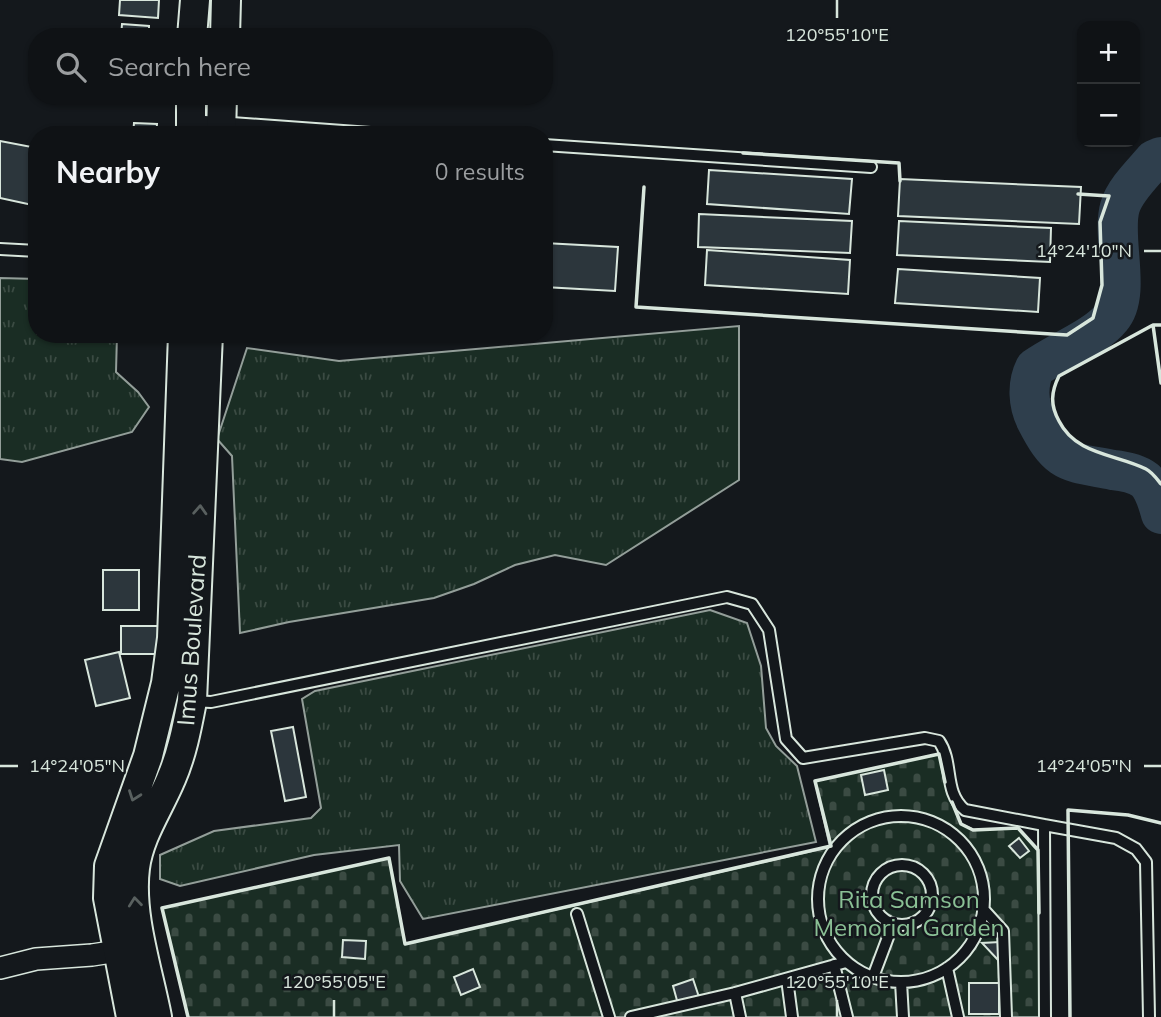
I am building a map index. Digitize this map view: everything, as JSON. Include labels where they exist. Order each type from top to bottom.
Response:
[{"type":"main road","points":[[193,28],[195,0]]},
{"type":"main road","points":[[225,28],[226,0]]},
{"type":"main road","name":"Imus Boulevard","points":[[157,1017],[108,898],[109,866],[148,756],[166,683],[172,638],[183,343]]},
{"type":"main road","name":"Imus Boulevard","points":[[131,1017],[130,949],[135,865],[148,826],[180,754],[192,701],[208,343]]},
{"type":"street","points":[[0,968],[36,958],[130,949]]},
{"type":"lane","points":[[191,117],[304,126]]},
{"type":"lane","points":[[553,146],[872,167]]},
{"type":"lane","points":[[0,249],[28,251]]},
{"type":"lane","points":[[192,701],[211,702],[727,597],[752,604],[769,630],[786,739],[803,758],[925,738],[939,741],[947,753],[951,793],[965,810],[1116,838],[1136,849],[1146,862],[1149,1017]]},
{"type":"lane","points":[[900,815],[928,820],[954,834],[972,855],[983,882],[984,910],[977,933],[965,952],[947,968],[925,978],[901,982],[873,977],[846,961],[828,939],[821,921],[818,912],[818,884],[828,857],[846,835],[872,820],[900,815]]},
{"type":"lane","points":[[1044,825],[1045,1017]]},
{"type":"lane","points":[[892,866],[911,866],[921,871],[928,879],[932,900],[922,918],[914,923],[903,926],[893,924],[884,920],[873,905],[873,886],[877,878],[892,866]]},
{"type":"lane","points":[[984,910],[1003,931],[1006,1017]]},
{"type":"lane","points":[[577,914],[609,1017]]},
{"type":"lane","points":[[873,977],[893,924]]},
{"type":"lane","points":[[631,1017],[735,993],[846,961]]},
{"type":"lane","points":[[834,965],[847,1017]]},
{"type":"lane","points":[[947,968],[958,1017]]},
{"type":"lane","points":[[787,979],[792,1017]]},
{"type":"lane","points":[[901,982],[903,1017]]},
{"type":"lane","points":[[735,993],[740,1017]]},
{"type":"green space","points":[[0,278],[28,279],[28,343],[117,343],[116,372],[138,392],[149,407],[132,432],[22,462],[0,459]]},
{"type":"green space","points":[[739,326],[739,480],[606,565],[555,555],[515,565],[474,584],[434,598],[289,622],[240,633],[232,456],[217,439],[247,348],[339,361]]},
{"type":"green space","points":[[710,610],[747,623],[761,666],[766,728],[776,746],[797,766],[816,842],[423,919],[400,881],[399,845],[314,855],[180,886],[160,879],[160,855],[214,831],[311,818],[321,808],[302,699],[315,691]]},
{"type":"green space","name":"Rita Samson Memorial Garden","points":[[939,754],[948,793],[961,824],[974,830],[1018,828],[1038,850],[1040,1017],[188,1017],[162,908],[389,858],[405,944],[830,847],[815,781]]},
{"type":"building","points":[[120,0],[159,0],[158,18],[119,15]]},
{"type":"building","points":[[122,24],[149,26],[149,28],[122,28]]},
{"type":"building","points":[[134,123],[157,124],[157,126],[134,126]]},
{"type":"building","points":[[0,141],[28,146],[28,204],[0,198]]},
{"type":"building","points":[[709,170],[852,179],[849,214],[707,204]]},
{"type":"building","points":[[900,179],[1081,187],[1079,224],[898,216]]},
{"type":"building","points":[[699,214],[852,221],[850,253],[698,247]]},
{"type":"building","points":[[899,221],[1051,228],[1050,262],[897,255]]},
{"type":"building","points":[[553,243],[618,247],[615,291],[553,288]]},
{"type":"building","points":[[707,250],[850,260],[848,294],[705,285]]},
{"type":"building","points":[[898,269],[1040,278],[1038,312],[895,303]]},
{"type":"building","points":[[103,570],[139,570],[139,610],[103,610]]},
{"type":"building","points":[[121,626],[159,626],[159,654],[121,654]]},
{"type":"building","points":[[119,652],[130,698],[96,706],[85,660]]},
{"type":"building","points":[[293,727],[306,797],[285,801],[271,731]]},
{"type":"building","points":[[884,770],[888,790],[865,795],[861,775]]},
{"type":"building","points":[[1019,838],[1029,851],[1020,858],[1009,846]]},
{"type":"building","points":[[343,940],[366,941],[365,959],[342,957]]},
{"type":"building","points":[[1000,942],[999,961],[982,943]]},
{"type":"building","points":[[473,969],[480,987],[461,995],[454,977]]},
{"type":"building","points":[[693,979],[699,997],[678,1004],[673,986]]},
{"type":"building","points":[[969,983],[999,983],[999,1014],[969,1014]]},
{"type":"waterway","points":[[1161,157],[1154,160],[1135,182],[1120,207],[1118,234],[1121,280],[1117,308],[1111,318],[1095,332],[1035,368],[1030,394],[1036,420],[1058,453],[1074,462],[1142,478],[1153,491],[1161,514]]},
{"type":"wall","points":[[743,153],[899,163],[900,181]]},
{"type":"wall","points":[[644,187],[636,307],[1067,335],[1093,318],[1102,285],[1100,222],[1109,196],[1078,194]]},
{"type":"wall","points":[[1153,325],[1059,376],[1053,398],[1059,421],[1076,441],[1146,469],[1161,484]]},
{"type":"wall","points":[[1161,325],[1153,325],[1161,383]]},
{"type":"wall","points":[[188,1017],[162,908],[389,858],[405,944],[831,846],[815,781],[939,754],[945,782]]},
{"type":"wall","points":[[952,802],[961,824],[973,830],[1018,828],[1038,850],[1039,913]]},
{"type":"wall","points":[[1070,1017],[1068,810],[1128,815],[1161,823]]}]
